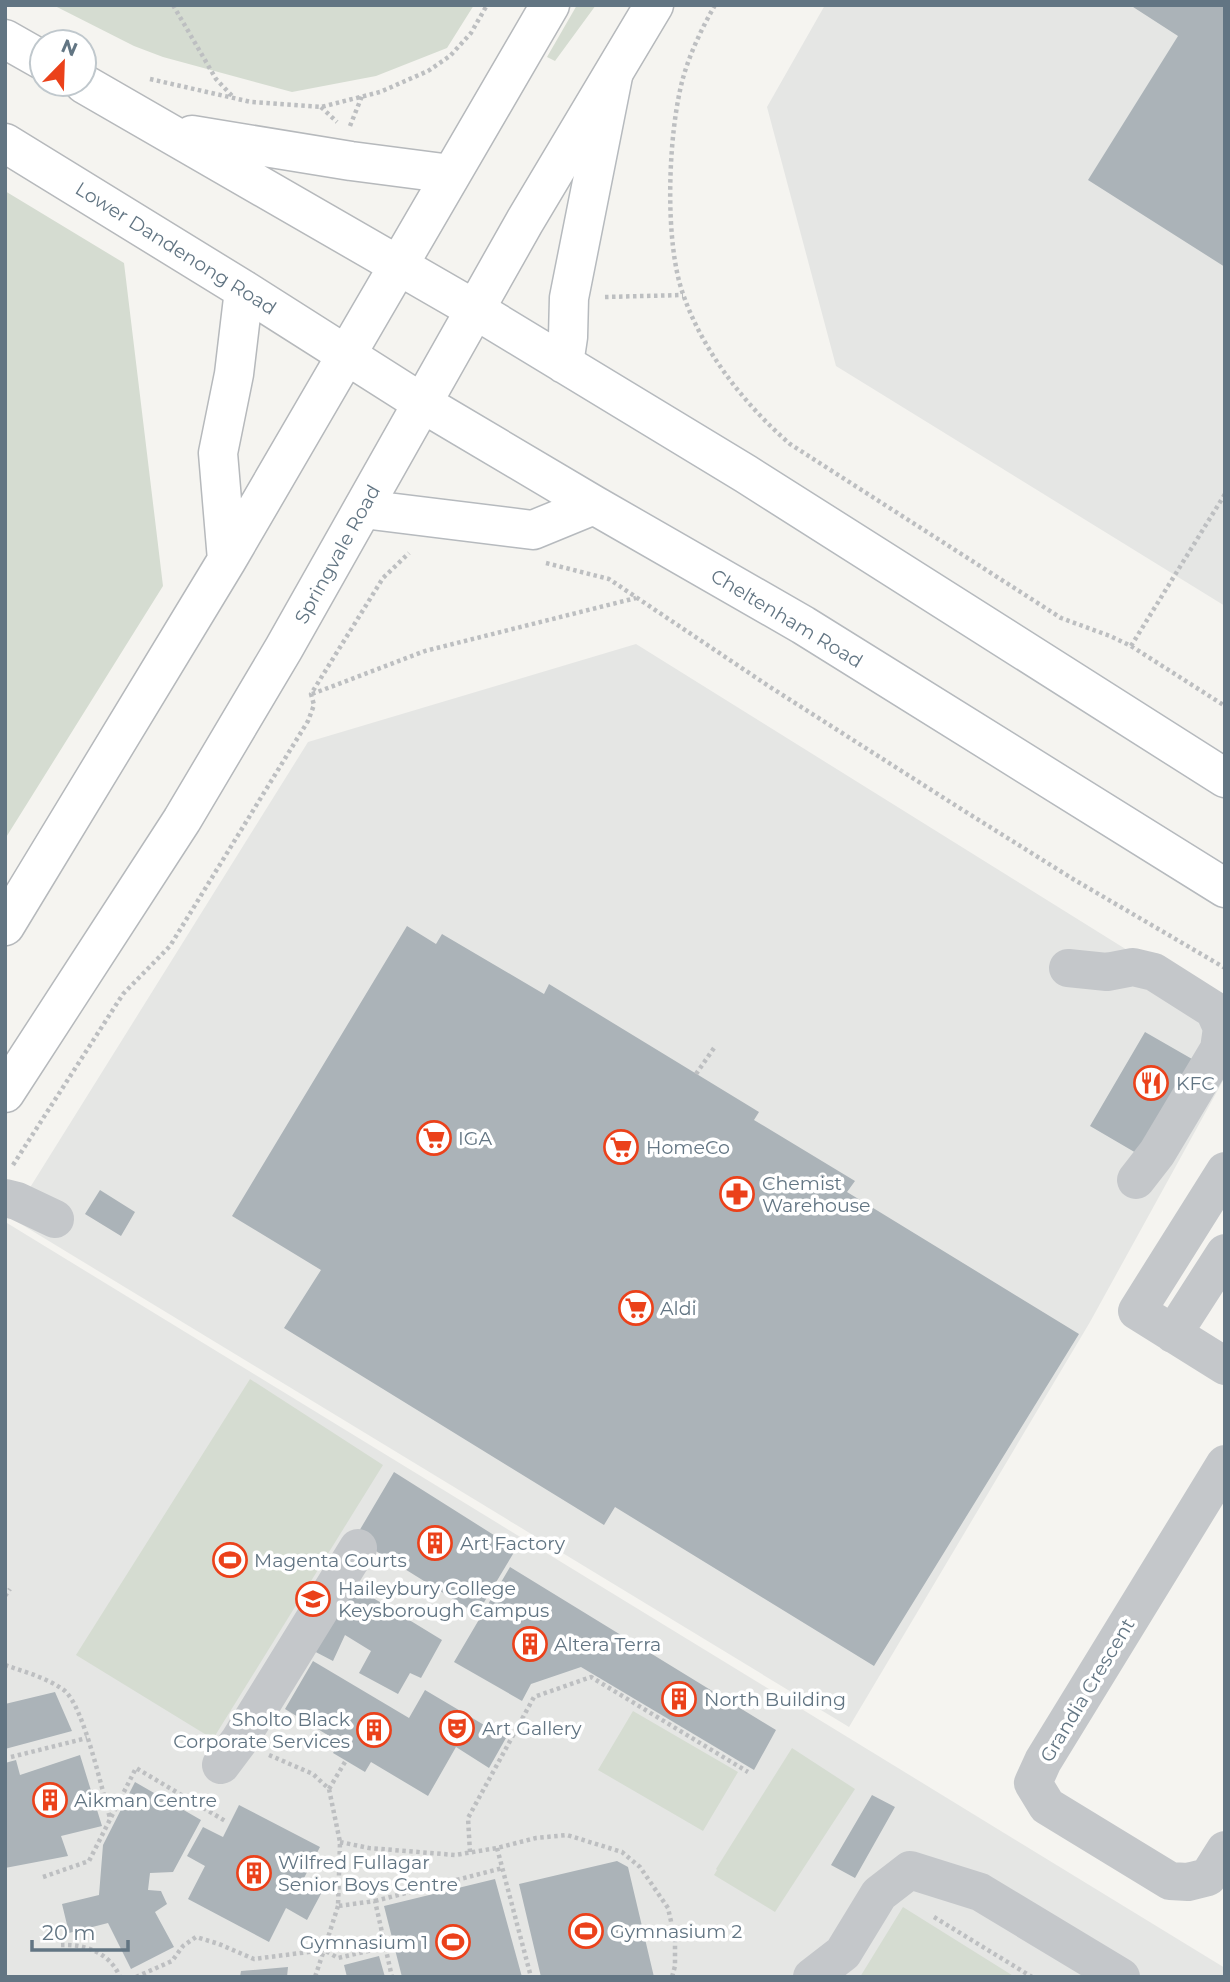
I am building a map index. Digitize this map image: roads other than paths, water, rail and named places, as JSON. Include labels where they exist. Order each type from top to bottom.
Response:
[{"type":"main road","points":[[5,926],[227,560],[550,5]]},
{"type":"main road","name":"Springvale Road","points":[[5,1093],[182,820],[284,648],[474,309],[654,5]]},
{"type":"main road","points":[[5,39],[28,52]]},
{"type":"main road","points":[[564,364],[569,298],[614,74]]},
{"type":"main road","points":[[98,92],[399,264],[746,474],[1225,778]]},
{"type":"main road","points":[[169,131],[351,161],[451,174]]},
{"type":"main road","name":"Lower Dandenong Road","points":[[5,144],[346,354]]},
{"type":"main road","points":[[227,560],[218,453],[234,374],[244,289]]},
{"type":"main road","name":"Cheltenham Road","points":[[346,354],[422,403],[594,505],[803,625],[1225,888]]},
{"type":"main road","points":[[363,509],[415,541],[533,530],[594,505]]},
{"type":"street","points":[[1068,968],[1107,972],[1133,967],[1154,972],[1214,1010],[1222,1028],[1219,1049],[1157,1153],[1136,1180]]},
{"type":"street","points":[[1225,1171],[1137,1311],[1225,1366]]},
{"type":"street","points":[[9,1182],[18,1201],[55,1219]]},
{"type":"street","points":[[1173,1334],[1225,1253]]},
{"type":"street","name":"Grandia Crescent","points":[[1225,1464],[1032,1783],[1047,1806],[1170,1881],[1188,1882],[1208,1877],[1225,1850]]},
{"type":"street","points":[[230,1753],[358,1548]]},
{"type":"street","points":[[812,1977],[843,1953],[879,1894],[910,1870],[980,1892],[1121,1977]]},
{"type":"place","name":"KFC","points":[[1151,1083]]},
{"type":"place","name":"IGA","points":[[434,1138]]},
{"type":"place","name":"HomeCo","points":[[621,1147]]},
{"type":"place","name":"Chemist Warehouse","points":[[737,1194]]},
{"type":"place","name":"Aldi","points":[[636,1308]]},
{"type":"place","name":"Art Factory","points":[[435,1543]]},
{"type":"place","name":"Magenta Courts","points":[[230,1560]]},
{"type":"place","name":"Haileybury College Keysborough Campus","points":[[313,1599]]},
{"type":"place","name":"Altera Terra","points":[[530,1644]]},
{"type":"place","name":"North Building","points":[[679,1699]]},
{"type":"place","name":"Art Gallery","points":[[457,1728]]},
{"type":"place","name":"Sholto Black Corporate Services","points":[[374,1730]]},
{"type":"place","name":"Aikman Centre","points":[[50,1800]]},
{"type":"place","name":"Wilfred Fullagar Senior Boys Centre","points":[[254,1873]]},
{"type":"place","name":"Gymnasium 2","points":[[586,1931]]},
{"type":"place","name":"Gymnasium 1","points":[[453,1942]]}]
